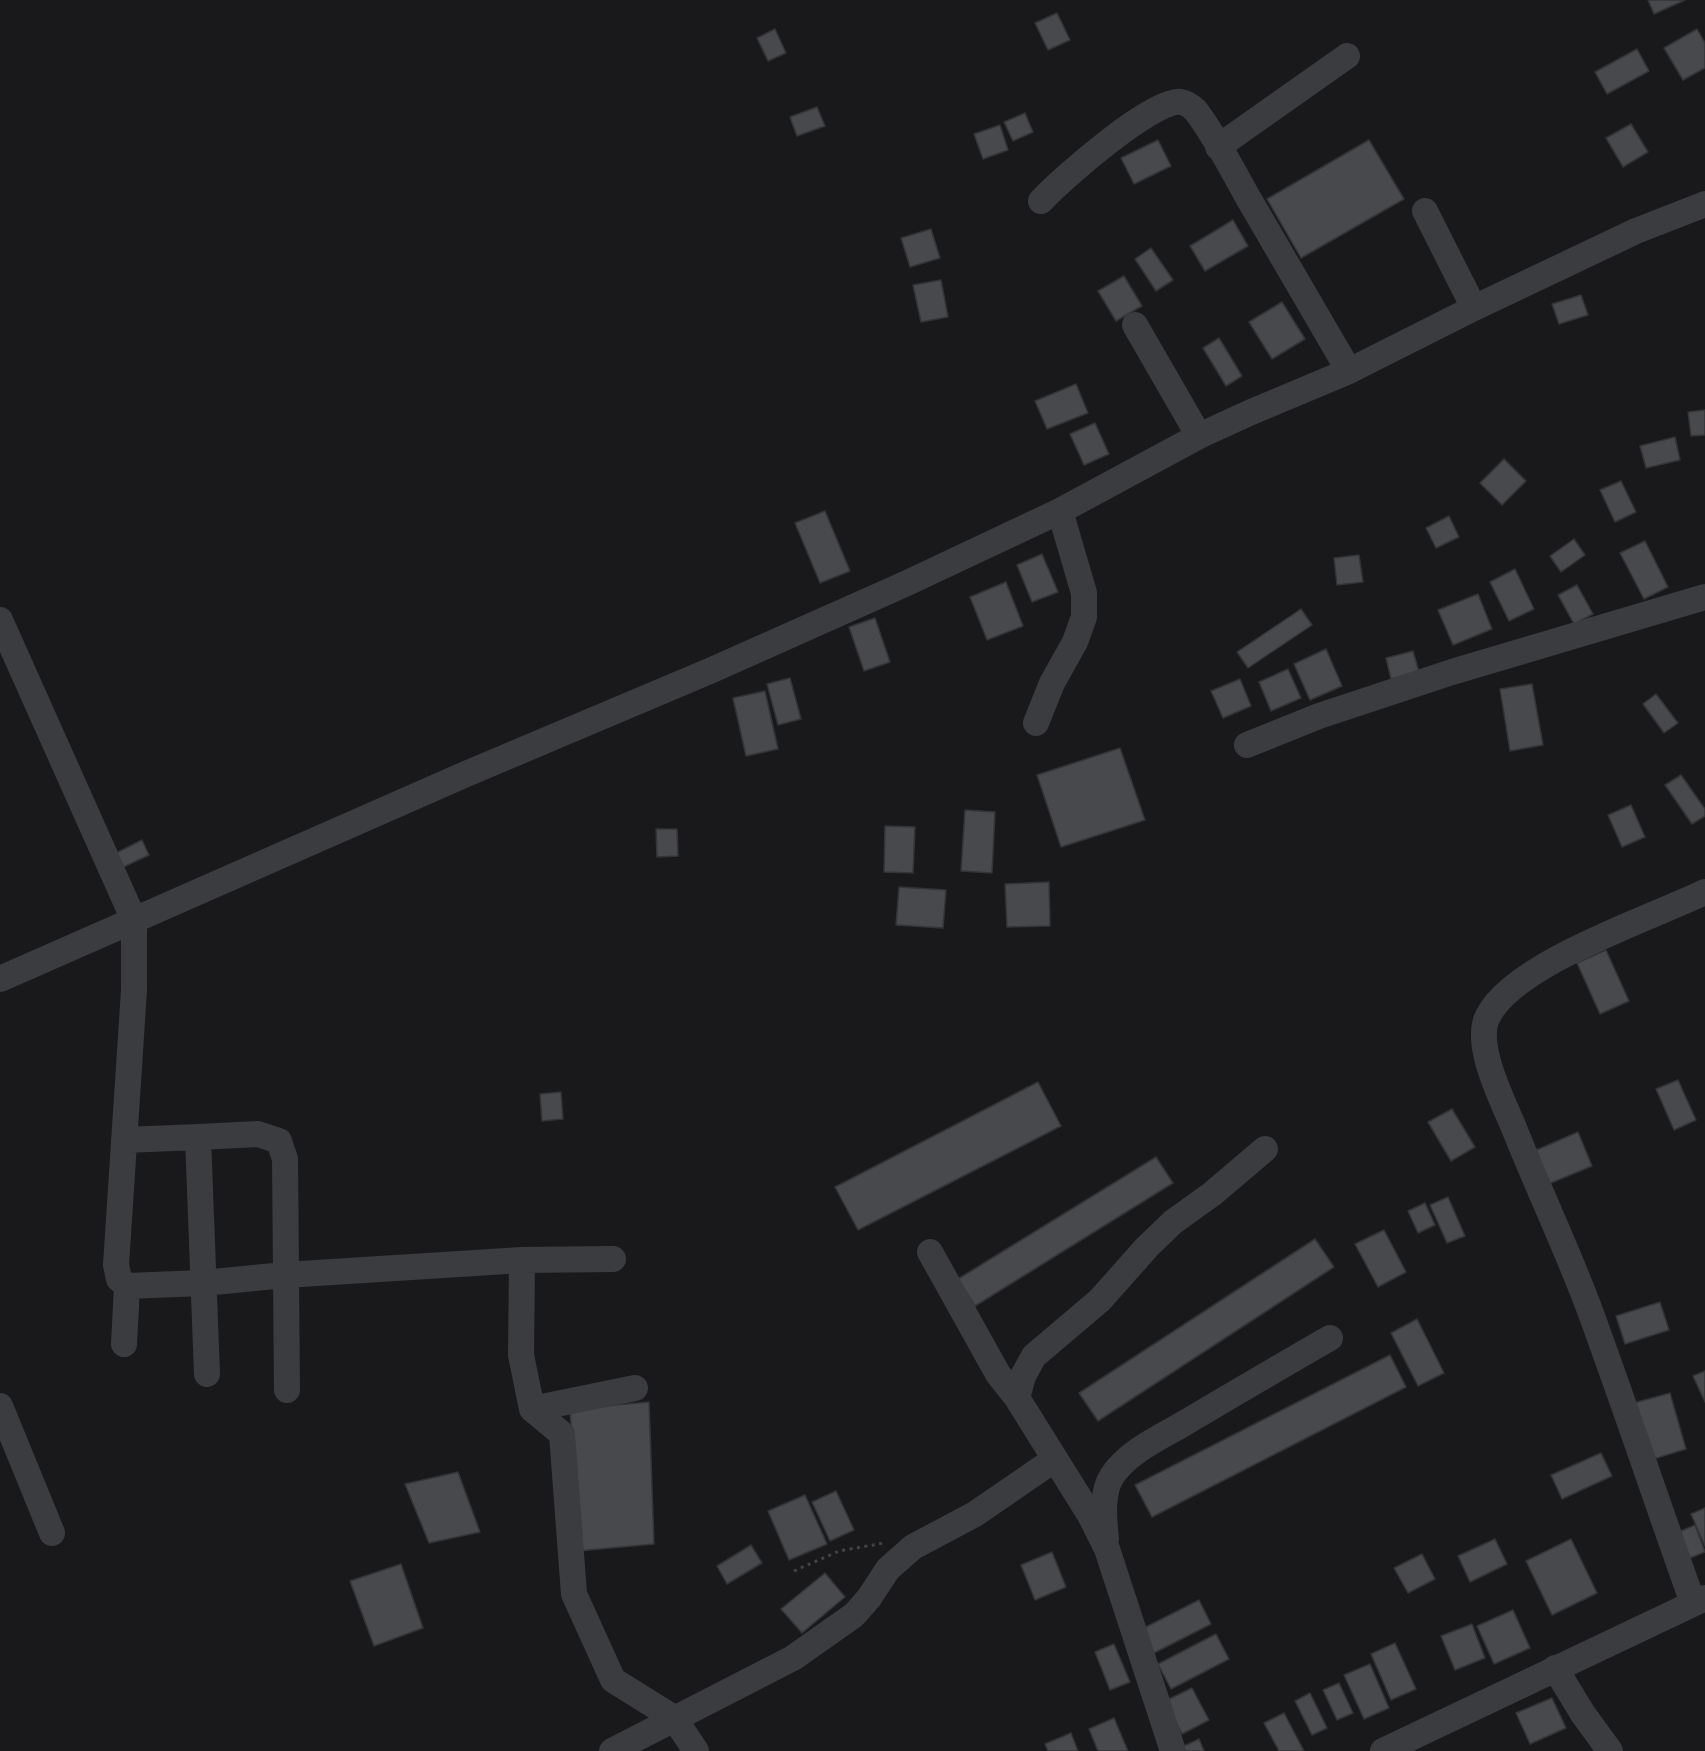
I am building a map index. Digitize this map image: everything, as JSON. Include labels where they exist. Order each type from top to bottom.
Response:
[{"type":"street","points":[[1218,147],[1347,56]]},
{"type":"street","points":[[1041,201],[1094,153],[1166,104],[1179,102],[1188,104],[1195,110],[1218,147],[1348,371]]},
{"type":"street","points":[[0,979],[476,769],[755,651],[905,584],[1060,510],[1199,436],[1348,371],[1636,231],[1705,204]]},
{"type":"street","points":[[1425,211],[1474,308]]},
{"type":"street","points":[[1135,325],[1199,436]]},
{"type":"street","points":[[1036,723],[1052,683],[1076,642],[1084,616],[1082,586],[1060,510]]},
{"type":"street","points":[[1247,744],[1319,716],[1452,672],[1705,597]]},
{"type":"street","points":[[0,620],[134,920],[134,990],[116,1265],[119,1279],[127,1286],[203,1283],[285,1275],[522,1260],[613,1259]]},
{"type":"street","points":[[1383,1751],[1416,1743],[1555,1668],[1699,1600],[1588,1306],[1506,1110],[1486,1054],[1484,1040],[1486,1019],[1511,988],[1572,951],[1705,892]]},
{"type":"street","points":[[124,1140],[258,1134],[279,1142],[285,1159],[287,1390]]},
{"type":"street","points":[[198,1137],[207,1374]]},
{"type":"street","points":[[1017,1398],[1023,1376],[1034,1356],[1100,1300],[1147,1247],[1173,1222],[1212,1194],[1266,1149]]},
{"type":"street","points":[[930,1252],[998,1374],[1017,1398],[1090,1515],[1107,1549],[1173,1751]]},
{"type":"street","points":[[522,1260],[521,1355],[532,1409],[562,1434],[574,1594],[613,1680],[674,1718],[696,1751]]},
{"type":"street","points":[[124,1344],[127,1286]]},
{"type":"street","points":[[1107,1549],[1104,1524],[1107,1490],[1111,1477],[1122,1465],[1152,1443],[1222,1400],[1330,1338]]},
{"type":"street","points":[[532,1409],[635,1388]]},
{"type":"street","points":[[0,1406],[8,1451],[52,1533]]},
{"type":"street","points":[[612,1751],[793,1658],[854,1615],[869,1598],[888,1569],[913,1547],[975,1514],[1055,1459]]},
{"type":"street","points":[[1555,1668],[1578,1706],[1610,1751]]},
{"type":"path","points":[[794,1571],[839,1551],[860,1546],[889,1542],[913,1547]]},
{"type":"building","points":[[1648,0],[1685,0],[1654,14]]},
{"type":"building","points":[[1057,13],[1070,40],[1048,50],[1035,23]]},
{"type":"building","points":[[775,29],[786,53],[768,61],[757,38]]},
{"type":"building","points":[[1697,29],[1705,43],[1705,68],[1683,80],[1664,48]]},
{"type":"building","points":[[1637,49],[1649,71],[1607,94],[1595,72]]},
{"type":"building","points":[[817,107],[825,126],[797,136],[790,117]]},
{"type":"building","points":[[1025,113],[1033,132],[1013,141],[1004,122]]},
{"type":"building","points":[[1631,124],[1648,152],[1623,167],[1606,138]]},
{"type":"building","points":[[1000,125],[1008,150],[983,159],[974,134]]},
{"type":"building","points":[[1158,140],[1171,166],[1134,184],[1121,158]]},
{"type":"building","points":[[1369,140],[1404,199],[1301,258],[1267,199]]},
{"type":"building","points":[[1233,220],[1248,246],[1205,271],[1190,246]]},
{"type":"building","points":[[931,229],[940,258],[910,267],[901,238]]},
{"type":"building","points":[[1151,248],[1173,280],[1156,291],[1135,259]]},
{"type":"building","points":[[1124,276],[1142,306],[1116,321],[1098,291]]},
{"type":"building","points":[[941,280],[948,317],[921,322],[913,285]]},
{"type":"building","points":[[1581,295],[1588,315],[1559,324],[1552,304]]},
{"type":"building","points":[[1282,302],[1305,339],[1272,359],[1249,322]]},
{"type":"building","points":[[1219,338],[1242,376],[1226,386],[1203,348]]},
{"type":"building","points":[[1076,384],[1088,413],[1047,429],[1035,401]]},
{"type":"building","points":[[1705,410],[1705,435],[1691,436],[1688,412]]},
{"type":"building","points":[[1095,423],[1109,454],[1084,465],[1070,434]]},
{"type":"building","points":[[1675,437],[1680,460],[1646,468],[1640,446]]},
{"type":"building","points":[[1504,459],[1526,481],[1502,505],[1480,483]]},
{"type":"building","points":[[1621,481],[1636,512],[1615,522],[1600,490]]},
{"type":"building","points":[[825,511],[850,571],[820,583],[795,523]]},
{"type":"building","points":[[1449,516],[1459,537],[1436,548],[1426,528]]},
{"type":"building","points":[[1574,539],[1585,555],[1561,572],[1550,556]]},
{"type":"building","points":[[1645,541],[1668,587],[1644,599],[1620,553]]},
{"type":"building","points":[[1042,554],[1058,592],[1032,602],[1017,565]]},
{"type":"building","points":[[1359,555],[1363,582],[1337,585],[1334,558]]},
{"type":"building","points":[[1515,569],[1534,609],[1509,621],[1490,582]]},
{"type":"building","points":[[1006,582],[1023,626],[987,640],[970,597]]},
{"type":"building","points":[[1577,585],[1593,614],[1574,624],[1558,595]]},
{"type":"building","points":[[1478,594],[1492,629],[1453,645],[1438,610]]},
{"type":"building","points":[[1301,609],[1312,625],[1248,668],[1237,652]]},
{"type":"building","points":[[875,618],[890,662],[864,671],[849,627]]},
{"type":"building","points":[[1326,649],[1342,686],[1310,700],[1294,664]]},
{"type":"building","points":[[1413,651],[1419,672],[1391,679],[1386,658]]},
{"type":"building","points":[[1288,669],[1301,698],[1271,711],[1259,682]]},
{"type":"building","points":[[790,678],[801,719],[778,725],[767,684]]},
{"type":"building","points":[[1240,679],[1251,706],[1223,718],[1211,691]]},
{"type":"building","points":[[1532,684],[1543,745],[1510,751],[1500,689]]},
{"type":"building","points":[[765,691],[778,749],[746,756],[733,698]]},
{"type":"building","points":[[1656,694],[1678,723],[1664,733],[1643,704]]},
{"type":"building","points":[[1120,748],[1145,820],[1061,847],[1037,775]]},
{"type":"building","points":[[1681,775],[1705,809],[1705,816],[1692,824],[1665,785]]},
{"type":"building","points":[[1631,805],[1645,837],[1622,847],[1608,815]]},
{"type":"building","points":[[965,810],[995,812],[992,873],[961,871]]},
{"type":"building","points":[[885,826],[915,827],[913,873],[884,872]]},
{"type":"building","points":[[656,829],[677,829],[678,856],[657,857]]},
{"type":"building","points":[[142,840],[149,855],[117,870],[110,856]]},
{"type":"building","points":[[1049,882],[1050,926],[1007,927],[1005,884]]},
{"type":"building","points":[[899,887],[946,890],[943,928],[896,925]]},
{"type":"building","points":[[1606,950],[1629,1001],[1600,1014],[1577,963]]},
{"type":"building","points":[[1678,1080],[1696,1120],[1674,1130],[1656,1089]]},
{"type":"building","points":[[1038,1082],[1061,1126],[858,1230],[835,1187]]},
{"type":"building","points":[[561,1092],[563,1119],[542,1121],[540,1094]]},
{"type":"building","points":[[1452,1109],[1475,1147],[1451,1161],[1428,1122]]},
{"type":"building","points":[[1578,1132],[1592,1166],[1546,1185],[1532,1152]]},
{"type":"building","points":[[1156,1157],[1173,1183],[975,1306],[958,1279]]},
{"type":"building","points":[[1448,1197],[1465,1236],[1447,1243],[1430,1205]]},
{"type":"building","points":[[1425,1203],[1435,1225],[1418,1233],[1408,1211]]},
{"type":"building","points":[[1384,1230],[1406,1272],[1378,1287],[1355,1244]]},
{"type":"building","points":[[1315,1239],[1334,1267],[1098,1421],[1079,1393]]},
{"type":"building","points":[[1660,1302],[1669,1330],[1625,1344],[1616,1316]]},
{"type":"building","points":[[1417,1319],[1444,1373],[1418,1386],[1391,1333]]},
{"type":"building","points":[[1390,1355],[1406,1387],[1152,1517],[1135,1485]]},
{"type":"building","points":[[1705,1371],[1705,1402],[1693,1376]]},
{"type":"building","points":[[1670,1393],[1686,1449],[1650,1460],[1634,1403]]},
{"type":"building","points":[[649,1402],[654,1544],[578,1551],[570,1409]]},
{"type":"building","points":[[1601,1453],[1612,1476],[1562,1499],[1551,1475]]},
{"type":"building","points":[[458,1472],[480,1532],[429,1543],[405,1484]]},
{"type":"building","points":[[836,1491],[854,1530],[830,1541],[812,1502]]},
{"type":"building","points":[[805,1495],[827,1544],[789,1560],[768,1511]]},
{"type":"building","points":[[1705,1508],[1705,1546],[1691,1514]]},
{"type":"building","points":[[1695,1525],[1705,1552],[1690,1558],[1679,1532]]},
{"type":"building","points":[[1495,1539],[1507,1564],[1470,1582],[1458,1556]]},
{"type":"building","points":[[1571,1539],[1597,1593],[1552,1615],[1526,1561]]},
{"type":"building","points":[[751,1545],[762,1563],[727,1584],[717,1566]]},
{"type":"building","points":[[1052,1552],[1066,1587],[1035,1600],[1021,1565]]},
{"type":"building","points":[[1422,1554],[1435,1579],[1408,1593],[1394,1568]]},
{"type":"building","points":[[401,1564],[423,1628],[374,1646],[350,1581]]},
{"type":"building","points":[[825,1573],[845,1597],[802,1633],[781,1609]]},
{"type":"building","points":[[1199,1600],[1211,1624],[1152,1654],[1140,1630]]},
{"type":"building","points":[[1513,1610],[1530,1648],[1494,1664],[1477,1626]]},
{"type":"building","points":[[1472,1624],[1485,1658],[1455,1670],[1441,1636]]},
{"type":"building","points":[[1216,1634],[1229,1659],[1171,1689],[1158,1664]]},
{"type":"building","points":[[1395,1643],[1416,1689],[1391,1700],[1371,1654]]},
{"type":"building","points":[[1114,1644],[1130,1682],[1110,1690],[1095,1652]]},
{"type":"building","points":[[1370,1664],[1389,1708],[1364,1719],[1344,1675]]},
{"type":"building","points":[[1339,1683],[1353,1713],[1337,1720],[1323,1690]]},
{"type":"building","points":[[1192,1688],[1209,1720],[1182,1734],[1165,1701]]},
{"type":"building","points":[[1310,1693],[1327,1728],[1312,1735],[1295,1701]]},
{"type":"building","points":[[1552,1698],[1566,1728],[1530,1744],[1516,1713]]},
{"type":"building","points":[[1284,1713],[1304,1751],[1279,1751],[1264,1723]]},
{"type":"building","points":[[1114,1718],[1128,1751],[1098,1751],[1089,1729]]},
{"type":"building","points":[[1071,1733],[1078,1751],[1048,1751],[1045,1744]]},
{"type":"building","points":[[1199,1739],[1204,1751],[1182,1751],[1180,1748]]}]
